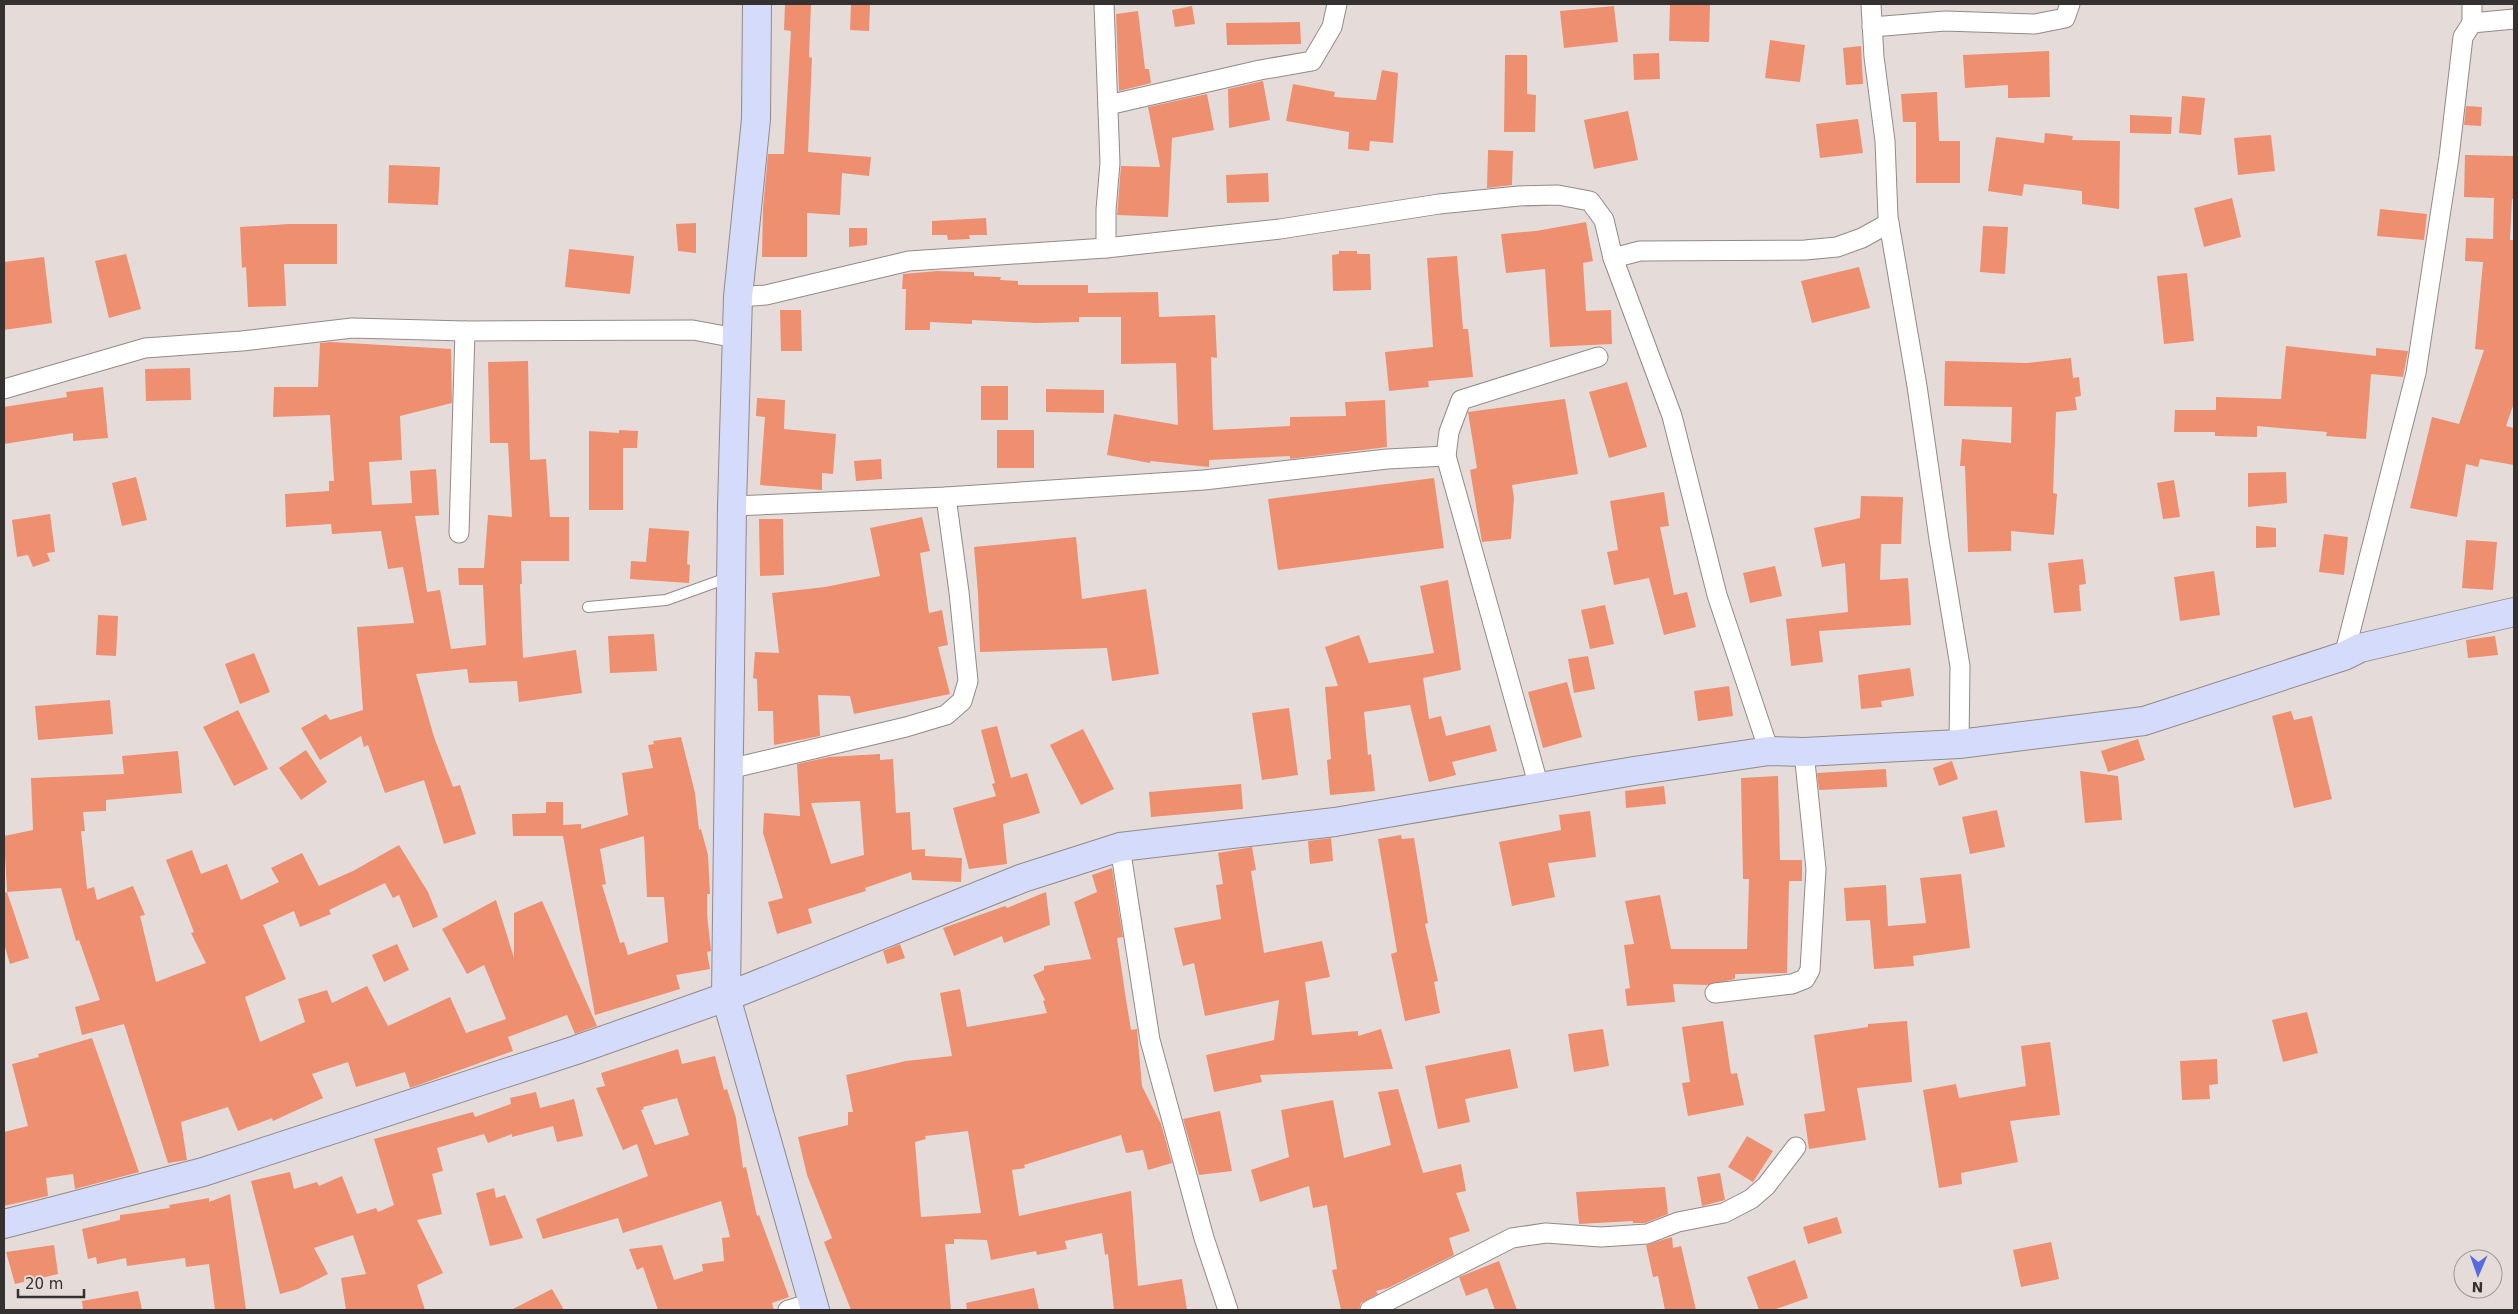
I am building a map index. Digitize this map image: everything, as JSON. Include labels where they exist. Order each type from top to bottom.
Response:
[{"type":"main road","points":[[757,4],[756,119],[738,297],[736,338],[726,997],[805,1308]]},
{"type":"main road","points":[[4,1224],[203,1172],[567,1053],[726,997],[1023,878],[1120,847],[1335,822],[1769,751],[1804,752],[1959,744],[2144,721],[2344,656],[2360,648],[2514,612]]},
{"type":"street","points":[[1104,4],[1110,163],[1106,210],[1106,248]]},
{"type":"street","points":[[1108,105],[1260,70],[1312,61],[1332,27],[1337,4]]},
{"type":"street","points":[[1871,4],[1885,141],[1889,223],[1917,386],[1960,666],[1959,744]]},
{"type":"street","points":[[1872,27],[1945,21],[2035,24],[2065,18],[2070,4]]},
{"type":"street","points":[[2344,656],[2416,373],[2449,157],[2463,38],[2472,24],[2472,4]]},
{"type":"street","points":[[2472,24],[2514,19]]},
{"type":"street","points":[[738,297],[766,295],[909,261],[1106,248],[1280,229],[1439,204],[1558,195],[1590,201],[1604,220],[1613,258],[1672,416],[1717,595],[1769,751]]},
{"type":"street","points":[[1613,258],[1640,251],[1805,250],[1837,247],[1862,238],[1889,223]]},
{"type":"street","points":[[4,389],[145,348],[242,341],[352,328],[465,331],[693,330],[736,338]]},
{"type":"street","points":[[459,533],[465,331]]},
{"type":"street","points":[[1540,787],[1446,456],[1449,432],[1461,400],[1598,357]]},
{"type":"street","points":[[732,506],[946,497],[1204,480],[1368,461],[1446,456]]},
{"type":"street","points":[[729,769],[906,727],[946,715],[962,702],[968,682],[960,592],[946,497]]},
{"type":"street","points":[[1714,993],[1792,984],[1805,979],[1810,970],[1816,869],[1804,752]]},
{"type":"street","points":[[1120,847],[1150,1040],[1204,1238],[1228,1310]]},
{"type":"street","points":[[1370,1310],[1512,1238],[1546,1233],[1601,1237],[1647,1234],[1678,1222],[1724,1213],[1751,1199],[1766,1186],[1796,1147]]},
{"type":"lane","points":[[588,608],[666,600],[731,577]]},
{"type":"building","points":[[785,4],[811,4],[809,57],[812,58],[808,152],[871,157],[869,176],[842,173],[840,215],[807,213],[807,257],[762,257],[763,208],[768,154],[784,154],[791,31],[784,30]]},
{"type":"building","points":[[851,4],[870,4],[869,31],[850,30]]},
{"type":"building","points":[[1670,4],[1710,4],[1709,42],[1669,41]]},
{"type":"building","points":[[1192,6],[1195,24],[1175,27],[1172,10]]},
{"type":"building","points":[[1614,6],[1618,42],[1564,48],[1560,11]]},
{"type":"building","points":[[1138,11],[1145,69],[1149,69],[1151,83],[1119,91],[1116,14]]},
{"type":"building","points":[[1300,22],[1301,44],[1227,45],[1226,23]]},
{"type":"building","points":[[1770,40],[1805,45],[1800,82],[1765,78]]},
{"type":"building","points":[[1861,46],[1863,84],[1846,85],[1843,48]]},
{"type":"building","points":[[2049,51],[2050,97],[2008,98],[2008,85],[1965,88],[1963,55]]},
{"type":"building","points":[[1659,53],[1660,79],[1634,80],[1633,54]]},
{"type":"building","points":[[1505,55],[1527,55],[1527,94],[1536,95],[1535,132],[1504,132]]},
{"type":"building","points":[[1382,70],[1398,73],[1393,143],[1370,141],[1369,151],[1348,149],[1349,132],[1286,121],[1293,84],[1335,92],[1334,97],[1376,100]]},
{"type":"building","points":[[1263,81],[1270,120],[1229,128],[1228,89]]},
{"type":"building","points":[[1937,92],[1939,141],[1960,141],[1960,183],[1916,183],[1916,122],[1903,122],[1901,94]]},
{"type":"building","points":[[1207,94],[1214,130],[1172,138],[1168,217],[1117,215],[1121,166],[1160,167],[1148,107]]},
{"type":"building","points":[[2182,96],[2205,98],[2201,135],[2179,133]]},
{"type":"building","points":[[2466,106],[2482,107],[2481,126],[2464,125]]},
{"type":"building","points":[[1628,111],[1638,160],[1594,169],[1584,120]]},
{"type":"building","points":[[2130,115],[2172,117],[2171,134],[2130,133]]},
{"type":"building","points":[[1858,119],[1863,153],[1820,158],[1816,124]]},
{"type":"building","points":[[2045,133],[2073,136],[2072,140],[2120,141],[2119,209],[2082,204],[2082,191],[2024,184],[2022,196],[1988,191],[1996,137],[2044,143]]},
{"type":"building","points":[[2271,135],[2275,171],[2238,175],[2234,138]]},
{"type":"building","points":[[1488,150],[1513,151],[1512,185],[1487,188]]},
{"type":"building","points":[[2465,155],[2514,156],[2514,199],[2512,199],[2510,240],[2514,240],[2514,403],[2506,426],[2514,428],[2514,465],[2480,459],[2478,467],[2466,464],[2457,517],[2410,508],[2432,417],[2459,424],[2484,350],[2475,349],[2483,262],[2465,261],[2466,238],[2493,239],[2494,198],[2464,197]]},
{"type":"building","points":[[389,165],[440,167],[438,205],[388,203]]},
{"type":"building","points":[[1268,173],[1269,202],[1227,203],[1226,175]]},
{"type":"building","points":[[2232,198],[2241,237],[2204,247],[2194,208]]},
{"type":"building","points":[[2380,209],[2427,214],[2424,240],[2377,236]]},
{"type":"building","points":[[986,218],[987,235],[969,235],[970,239],[948,240],[947,235],[932,235],[932,221]]},
{"type":"building","points":[[1586,222],[1593,261],[1583,263],[1586,311],[1611,310],[1612,344],[1550,347],[1545,269],[1506,273],[1501,234],[1536,231]]},
{"type":"building","points":[[696,223],[696,253],[678,251],[676,224]]},
{"type":"building","points":[[337,224],[337,264],[284,264],[286,306],[248,307],[246,267],[242,268],[240,227]]},
{"type":"building","points":[[1983,226],[2008,227],[2005,274],[1980,272]]},
{"type":"building","points":[[849,228],[867,228],[867,245],[849,247]]},
{"type":"building","points":[[569,249],[634,256],[630,294],[565,287]]},
{"type":"building","points":[[1339,251],[1357,251],[1357,254],[1370,254],[1371,290],[1333,291],[1332,255],[1339,254]]},
{"type":"building","points":[[126,254],[141,309],[109,318],[95,261]]},
{"type":"building","points":[[1457,256],[1463,329],[1468,329],[1473,377],[1428,381],[1429,387],[1389,391],[1385,352],[1433,347],[1427,258]]},
{"type":"building","points":[[44,257],[52,323],[4,330],[4,262]]},
{"type":"building","points":[[1859,267],[1870,308],[1812,323],[1801,281]]},
{"type":"building","points":[[937,271],[974,272],[974,276],[1001,277],[1000,280],[1018,281],[1018,285],[1088,285],[1088,293],[1158,292],[1159,317],[1215,315],[1217,358],[1211,357],[1213,430],[1290,426],[1290,417],[1346,416],[1345,402],[1385,400],[1387,447],[1290,459],[1290,456],[1209,460],[1209,467],[1150,461],[1150,463],[1107,455],[1114,414],[1178,425],[1176,363],[1121,364],[1121,317],[1079,317],[1079,322],[1036,323],[972,320],[972,324],[930,322],[930,330],[905,330],[906,289],[902,289],[903,274]]},
{"type":"building","points":[[2187,273],[2194,341],[2164,344],[2157,276]]},
{"type":"building","points":[[780,310],[801,310],[802,351],[781,351]]},
{"type":"building","points":[[331,342],[451,349],[452,403],[400,416],[402,460],[369,462],[372,505],[412,503],[410,471],[436,469],[439,515],[415,516],[427,592],[440,590],[451,649],[486,645],[483,585],[459,585],[458,568],[484,568],[488,515],[512,517],[508,443],[490,443],[488,362],[528,361],[530,460],[546,459],[550,517],[569,517],[569,561],[521,561],[523,658],[576,650],[582,693],[519,702],[517,681],[469,683],[467,669],[416,674],[434,737],[453,787],[460,785],[476,834],[444,844],[424,780],[385,793],[368,745],[364,747],[361,736],[320,760],[301,728],[326,714],[330,720],[363,710],[357,627],[414,623],[403,567],[388,569],[381,531],[332,534],[331,524],[286,527],[285,494],[329,491],[329,481],[334,481],[330,415],[273,417],[274,387],[318,387],[320,343]]},
{"type":"building","points":[[2286,346],[2376,356],[2376,348],[2408,351],[2403,377],[2371,374],[2366,439],[2326,436],[2327,432],[2257,426],[2257,437],[2215,436],[2215,432],[2174,432],[2175,410],[2216,410],[2216,397],[2281,399]]},
{"type":"building","points":[[2071,358],[2073,378],[2079,377],[2081,396],[2075,397],[2077,410],[2056,412],[2053,493],[2057,494],[2054,535],[2011,531],[2011,551],[1968,552],[1965,466],[1960,466],[1962,439],[2011,443],[2012,407],[1944,406],[1945,361],[2027,363]]},
{"type":"building","points":[[190,368],[191,400],[146,401],[145,369]]},
{"type":"building","points":[[1627,382],[1647,447],[1609,458],[1589,392]]},
{"type":"building","points":[[981,386],[1008,386],[1008,420],[981,420]]},
{"type":"building","points":[[103,387],[108,438],[73,441],[73,433],[4,444],[4,407],[67,397],[66,392]]},
{"type":"building","points":[[1046,389],[1104,390],[1104,413],[1046,412]]},
{"type":"building","points":[[757,398],[785,400],[784,429],[836,434],[833,474],[822,473],[822,490],[760,485],[765,417],[756,416]]},
{"type":"building","points":[[1565,399],[1578,474],[1512,485],[1514,498],[1511,539],[1482,542],[1470,470],[1477,468],[1468,412]]},
{"type":"building","points":[[619,430],[638,431],[637,448],[623,448],[623,510],[589,510],[589,431],[619,433]]},
{"type":"building","points":[[997,430],[1034,430],[1034,468],[997,468]]},
{"type":"building","points":[[881,459],[882,479],[856,481],[854,461]]},
{"type":"building","points":[[2286,472],[2287,503],[2248,507],[2248,473]]},
{"type":"building","points":[[136,477],[147,520],[122,526],[112,483]]},
{"type":"building","points":[[1434,478],[1444,548],[1278,570],[1268,499]]},
{"type":"building","points":[[2174,480],[2180,517],[2163,519],[2157,483]]},
{"type":"building","points":[[1664,492],[1669,526],[1660,527],[1674,595],[1687,592],[1696,627],[1664,635],[1649,578],[1614,585],[1607,552],[1618,550],[1610,501]]},
{"type":"building","points":[[1861,496],[1903,497],[1901,544],[1881,544],[1880,580],[1908,578],[1911,625],[1819,631],[1823,662],[1791,666],[1786,619],[1848,612],[1845,563],[1822,567],[1814,528],[1860,518]]},
{"type":"building","points":[[50,514],[55,552],[47,553],[50,561],[33,567],[28,555],[17,557],[12,520]]},
{"type":"building","points":[[922,517],[930,551],[920,553],[929,613],[942,610],[948,645],[938,647],[950,694],[854,714],[850,696],[818,695],[820,736],[774,745],[773,711],[758,711],[757,679],[753,678],[755,652],[779,653],[772,593],[825,587],[880,576],[870,528]]},
{"type":"building","points":[[759,519],[783,519],[784,575],[760,576]]},
{"type":"building","points":[[2256,526],[2276,528],[2276,547],[2256,548]]},
{"type":"building","points":[[649,528],[689,531],[687,564],[690,565],[689,583],[630,579],[631,561],[646,562]]},
{"type":"building","points":[[2324,534],[2348,537],[2344,575],[2319,572]]},
{"type":"building","points":[[1076,537],[1082,599],[1146,589],[1159,674],[1112,681],[1107,648],[980,652],[974,547]]},
{"type":"building","points":[[2466,540],[2497,542],[2493,590],[2462,588]]},
{"type":"building","points":[[2083,559],[2086,584],[2079,585],[2081,611],[2054,613],[2048,563]]},
{"type":"building","points":[[1775,566],[1782,596],[1750,603],[1743,573]]},
{"type":"building","points":[[2214,571],[2220,615],[2180,621],[2174,577]]},
{"type":"building","points":[[1448,580],[1461,670],[1423,678],[1429,719],[1441,716],[1446,736],[1490,725],[1497,751],[1452,762],[1456,775],[1429,782],[1410,705],[1364,712],[1368,755],[1371,754],[1375,791],[1330,795],[1327,760],[1331,759],[1325,687],[1338,686],[1325,647],[1359,635],[1369,663],[1434,653],[1420,586]]},
{"type":"building","points":[[1605,605],[1614,644],[1590,649],[1581,610]]},
{"type":"building","points":[[98,615],[118,616],[116,656],[96,655]]},
{"type":"building","points":[[654,634],[657,671],[610,673],[608,636]]},
{"type":"building","points":[[2495,636],[2498,655],[2468,658],[2466,640]]},
{"type":"building","points":[[254,653],[270,692],[240,704],[225,664]]},
{"type":"building","points":[[1588,656],[1595,689],[1574,693],[1568,659]]},
{"type":"building","points":[[1910,668],[1914,696],[1881,701],[1882,707],[1861,709],[1858,675]]},
{"type":"building","points":[[1567,682],[1582,737],[1543,748],[1528,692]]},
{"type":"building","points":[[1729,686],[1733,716],[1698,721],[1694,691]]},
{"type":"building","points":[[110,700],[113,734],[38,740],[35,706]]},
{"type":"building","points":[[1289,708],[1298,775],[1262,780],[1252,713]]},
{"type":"building","points":[[238,710],[268,769],[234,786],[203,727]]},
{"type":"building","points":[[2291,711],[2294,720],[2312,716],[2332,799],[2294,808],[2272,716]]},
{"type":"building","points":[[997,726],[1011,778],[1027,773],[1040,813],[1003,824],[1007,864],[969,869],[953,808],[996,796],[992,784],[995,783],[981,730]]},
{"type":"building","points":[[1083,729],[1114,789],[1081,805],[1050,745]]},
{"type":"building","points":[[681,737],[695,793],[699,830],[701,829],[708,855],[710,894],[707,894],[707,914],[711,951],[707,952],[710,969],[676,975],[680,989],[595,1015],[563,836],[513,836],[512,814],[546,813],[546,802],[563,802],[563,825],[581,824],[581,829],[628,815],[622,773],[653,768],[648,745],[654,744],[653,741]],"holes":[[[644,836],[647,897],[664,897],[668,942],[628,955],[624,942],[620,943],[602,885],[606,884],[600,849]]]},
{"type":"building","points":[[2138,739],[2145,760],[2108,772],[2101,751]]},
{"type":"building","points":[[306,750],[327,782],[301,800],[279,768]]},
{"type":"building","points":[[178,751],[182,793],[106,800],[106,811],[83,812],[85,831],[81,831],[87,889],[94,887],[97,900],[133,886],[145,915],[140,916],[156,982],[206,963],[191,933],[194,932],[166,860],[192,850],[201,874],[227,864],[241,900],[279,882],[271,868],[302,853],[319,886],[353,871],[399,845],[428,892],[438,917],[413,928],[399,895],[393,898],[385,883],[329,910],[331,914],[300,927],[294,911],[263,925],[286,979],[245,997],[260,1042],[305,1022],[298,999],[327,990],[332,1003],[367,986],[388,1026],[450,997],[466,1033],[506,1019],[484,965],[467,974],[442,929],[496,900],[514,958],[514,913],[542,901],[597,1026],[575,1034],[567,1015],[508,1037],[513,1051],[410,1088],[405,1072],[356,1087],[348,1062],[312,1074],[323,1098],[273,1121],[272,1118],[238,1131],[228,1107],[181,1122],[187,1160],[168,1163],[124,1024],[82,1035],[75,1007],[100,1000],[79,940],[76,941],[61,888],[7,892],[4,836],[33,830],[31,778],[124,774],[122,756]]},
{"type":"building","points":[[880,754],[880,760],[893,759],[896,813],[910,812],[912,850],[925,849],[925,856],[962,858],[961,882],[912,880],[911,872],[865,888],[866,891],[808,909],[812,923],[777,934],[768,902],[783,898],[763,833],[764,813],[800,816],[797,764],[829,757]],"holes":[[[860,801],[864,855],[831,864],[811,803]]]},
{"type":"building","points":[[1952,761],[1958,779],[1939,786],[1933,768]]},
{"type":"building","points":[[1886,769],[1887,787],[1819,790],[1817,773]]},
{"type":"building","points":[[2080,771],[2118,776],[2122,820],[2085,823]]},
{"type":"building","points":[[1778,776],[1780,860],[1802,860],[1802,881],[1789,881],[1787,973],[1735,974],[1735,979],[1708,985],[1673,984],[1675,1002],[1627,1006],[1625,989],[1630,988],[1624,945],[1634,944],[1625,901],[1660,895],[1671,949],[1747,949],[1749,879],[1743,879],[1741,778]]},
{"type":"building","points":[[1241,784],[1243,809],[1151,817],[1149,792]]},
{"type":"building","points":[[1664,786],[1666,804],[1626,808],[1625,791]]},
{"type":"building","points":[[1997,810],[2005,847],[1970,854],[1962,817]]},
{"type":"building","points":[[1590,811],[1596,857],[1548,863],[1555,897],[1512,906],[1499,842],[1561,830],[1559,815]]},
{"type":"building","points":[[1401,835],[1402,839],[1414,838],[1428,923],[1425,924],[1438,981],[1434,982],[1440,1013],[1405,1021],[1391,954],[1397,952],[1378,839]]},
{"type":"building","points":[[1331,838],[1333,861],[1310,864],[1308,841]]},
{"type":"building","points":[[1252,847],[1256,870],[1251,871],[1264,953],[1322,941],[1330,977],[1305,982],[1312,1035],[1358,1031],[1358,1036],[1381,1029],[1393,1069],[1260,1075],[1262,1082],[1214,1092],[1206,1055],[1274,1040],[1279,1000],[1205,1016],[1194,963],[1183,966],[1174,928],[1221,919],[1216,885],[1223,884],[1218,853]]},
{"type":"building","points":[[1112,868],[1123,937],[1117,938],[1131,1030],[1137,1029],[1142,1086],[1161,1124],[1172,1163],[1148,1170],[1143,1150],[1126,1153],[1121,1135],[1024,1165],[1025,1168],[1012,1170],[1019,1216],[1131,1191],[1138,1286],[1182,1279],[1187,1310],[1114,1310],[1108,1254],[1105,1255],[1102,1233],[1065,1241],[1067,1249],[1037,1255],[1036,1251],[991,1260],[987,1240],[954,1239],[954,1244],[945,1244],[951,1310],[851,1310],[824,1242],[832,1238],[807,1175],[798,1137],[848,1125],[848,1112],[853,1112],[846,1075],[906,1061],[952,1056],[940,993],[960,989],[967,1027],[1047,1013],[1043,1001],[1045,1000],[1033,975],[1044,970],[1044,966],[1091,959],[1074,902],[1097,892],[1092,875]],"holes":[[[968,1131],[981,1213],[921,1217],[915,1142],[926,1139],[925,1136]]]},
{"type":"building","points":[[1961,874],[1970,948],[1913,956],[1914,966],[1874,969],[1870,920],[1846,921],[1844,888],[1886,885],[1888,926],[1926,923],[1920,878]]},
{"type":"building","points":[[7,892],[29,958],[10,964],[4,944],[4,893]]},
{"type":"building","points":[[1046,892],[1050,925],[1004,943],[1002,936],[954,956],[943,928],[1005,906],[1007,908]]},
{"type":"building","points":[[397,944],[409,970],[384,982],[372,955]]},
{"type":"building","points":[[900,944],[905,958],[887,964],[883,951]]},
{"type":"building","points":[[2307,1012],[2318,1053],[2283,1062],[2272,1020]]},
{"type":"building","points":[[1723,1021],[1731,1074],[1737,1073],[1744,1105],[1688,1116],[1682,1083],[1690,1082],[1682,1027]]},
{"type":"building","points":[[1907,1021],[1912,1082],[1857,1088],[1866,1140],[1809,1149],[1804,1114],[1825,1111],[1814,1035],[1868,1027],[1868,1024]]},
{"type":"building","points":[[1603,1029],[1609,1066],[1574,1072],[1568,1034]]},
{"type":"building","points":[[92,1038],[139,1172],[75,1189],[73,1174],[46,1178],[48,1196],[4,1206],[4,1132],[28,1126],[12,1064],[39,1057],[38,1054]]},
{"type":"building","points":[[2050,1042],[2060,1115],[2010,1121],[2018,1162],[1961,1173],[1962,1184],[1939,1188],[1923,1090],[1956,1084],[1959,1098],[2026,1086],[2021,1046]]},
{"type":"building","points":[[678,1049],[682,1064],[715,1056],[724,1090],[727,1089],[736,1118],[743,1168],[746,1167],[757,1216],[759,1215],[789,1297],[772,1303],[774,1310],[658,1310],[643,1267],[637,1270],[629,1249],[662,1245],[674,1280],[703,1271],[702,1264],[724,1261],[722,1238],[730,1237],[721,1201],[623,1233],[618,1218],[543,1239],[536,1219],[648,1176],[637,1144],[623,1150],[596,1088],[605,1086],[601,1073]],"holes":[[[677,1098],[689,1135],[655,1145],[641,1110],[644,1109],[643,1107]]]},
{"type":"building","points":[[1510,1049],[1518,1088],[1465,1099],[1470,1122],[1438,1129],[1425,1066]]},
{"type":"building","points":[[2217,1059],[2218,1084],[2209,1085],[2210,1099],[2182,1100],[2180,1061]]},
{"type":"building","points":[[1398,1089],[1423,1173],[1461,1164],[1466,1191],[1456,1193],[1470,1231],[1449,1238],[1454,1255],[1388,1288],[1376,1291],[1378,1294],[1361,1303],[1359,1310],[1341,1310],[1332,1270],[1337,1269],[1327,1205],[1313,1208],[1309,1186],[1260,1202],[1251,1170],[1289,1157],[1281,1110],[1333,1100],[1344,1158],[1391,1145],[1378,1092]]},
{"type":"building","points":[[536,1092],[540,1108],[574,1099],[583,1136],[557,1142],[553,1126],[512,1137],[512,1134],[488,1143],[484,1134],[437,1148],[443,1171],[432,1174],[442,1214],[417,1220],[443,1273],[417,1285],[425,1310],[346,1310],[341,1278],[366,1274],[353,1235],[314,1248],[328,1274],[298,1289],[280,1294],[251,1181],[290,1172],[294,1189],[317,1182],[319,1186],[342,1176],[357,1214],[376,1208],[378,1212],[394,1205],[374,1139],[473,1112],[475,1117],[511,1104],[510,1098]]},
{"type":"building","points":[[1220,1111],[1232,1171],[1199,1175],[1183,1119]]},
{"type":"building","points":[[1747,1136],[1773,1151],[1753,1182],[1728,1167]]},
{"type":"building","points":[[1720,1173],[1725,1200],[1702,1206],[1697,1177]]},
{"type":"building","points":[[1665,1187],[1668,1214],[1645,1223],[1633,1223],[1633,1221],[1579,1224],[1576,1192]]},
{"type":"building","points":[[494,1188],[496,1198],[505,1195],[523,1238],[490,1246],[476,1193]]},
{"type":"building","points":[[230,1194],[246,1310],[215,1310],[209,1264],[186,1267],[185,1258],[127,1266],[126,1258],[97,1264],[96,1257],[88,1259],[82,1229],[120,1220],[120,1215],[170,1208],[169,1205],[209,1198],[209,1202]]},
{"type":"building","points":[[1837,1217],[1842,1233],[1808,1244],[1803,1227]]},
{"type":"building","points":[[1672,1237],[1673,1248],[1681,1246],[1696,1310],[1665,1310],[1658,1276],[1653,1277],[1646,1245]]},
{"type":"building","points":[[2051,1242],[2059,1279],[2021,1287],[2013,1250]]},
{"type":"building","points":[[54,1245],[58,1274],[15,1284],[6,1252]]},
{"type":"building","points":[[1795,1260],[1808,1298],[1773,1310],[1759,1310],[1747,1277]]},
{"type":"building","points":[[1499,1261],[1517,1310],[1495,1310],[1487,1288],[1466,1296],[1459,1277]]},
{"type":"building","points":[[1034,1288],[1039,1310],[967,1310],[966,1303]]},
{"type":"building","points":[[552,1289],[564,1310],[511,1310]]},
{"type":"building","points":[[138,1291],[142,1310],[83,1310],[82,1301]]}]
